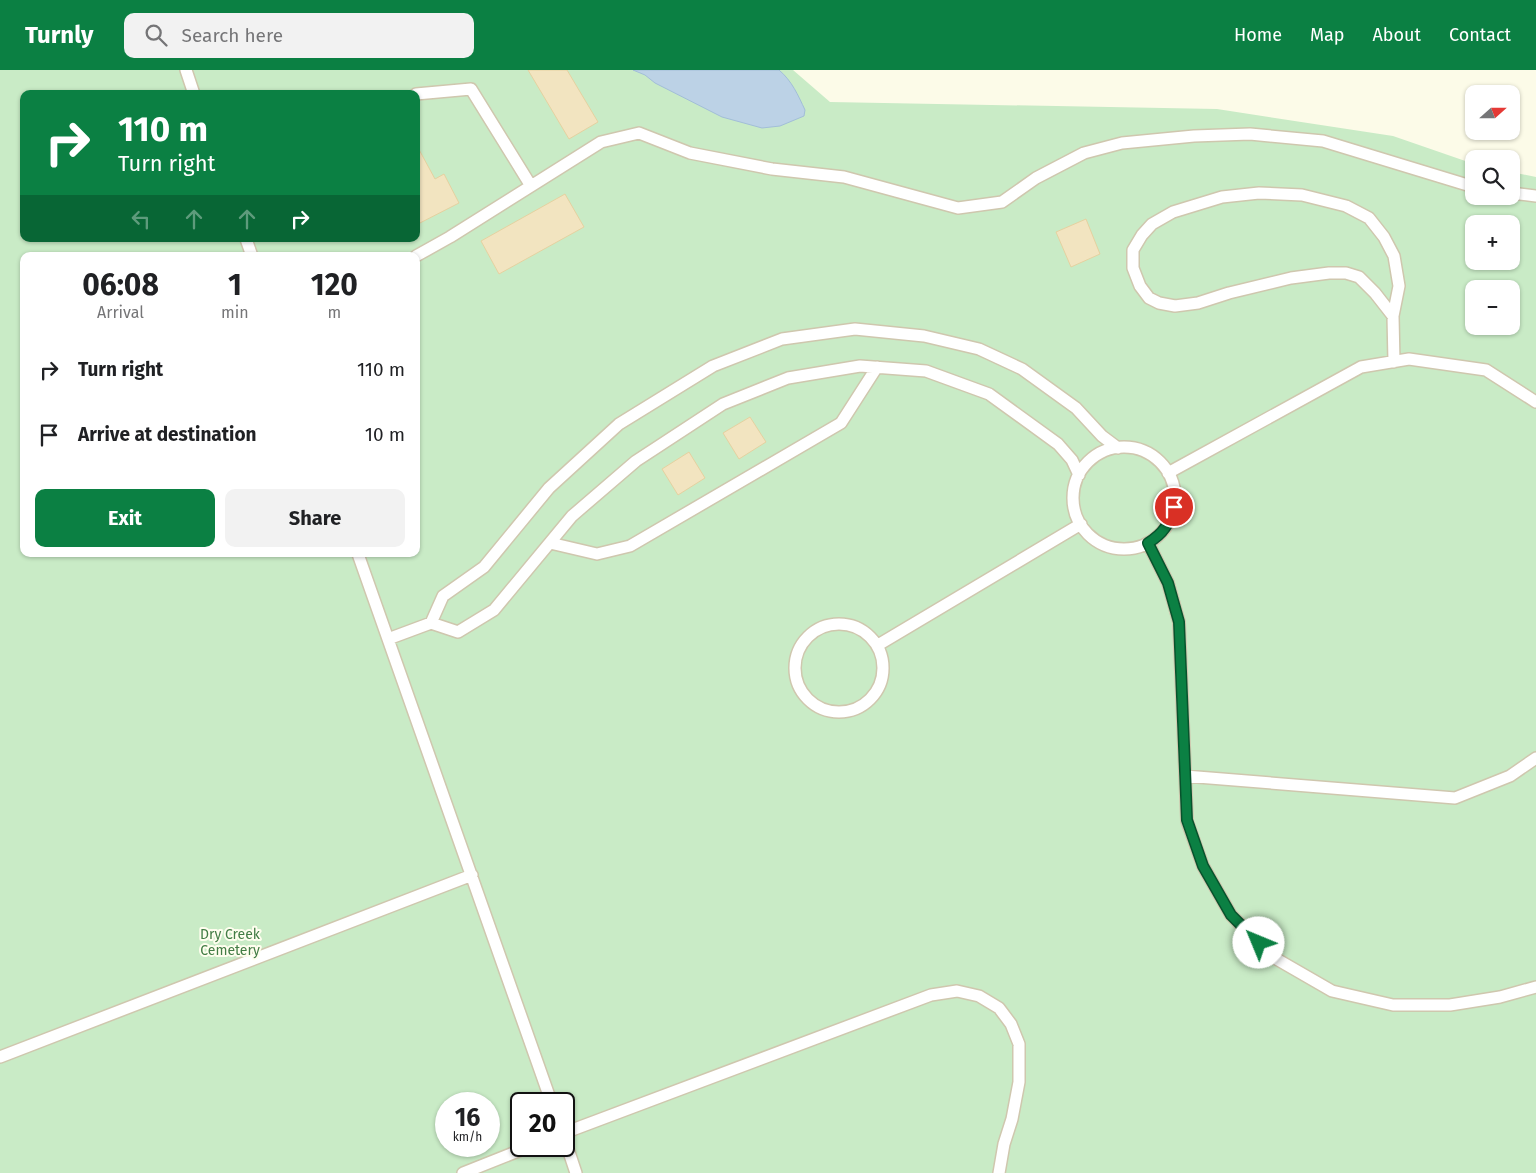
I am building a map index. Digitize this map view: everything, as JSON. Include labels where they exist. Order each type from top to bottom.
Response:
[{"type":"lane","points":[[186,70],[193,90]]},
{"type":"lane","points":[[420,94],[471,88],[531,186]]},
{"type":"lane","points":[[420,254],[601,142],[639,133],[690,153],[772,169],[844,177],[958,208],[1002,202],[1036,178],[1084,153],[1122,143],[1194,136],[1250,134],[1323,141],[1465,184]]},
{"type":"lane","points":[[1393,316],[1359,276],[1346,273],[1329,273],[1291,278],[1228,292],[1198,303],[1176,306],[1159,303],[1149,298],[1140,286],[1133,268],[1133,250],[1142,235],[1152,224],[1173,212],[1222,198],[1259,192],[1302,195],[1346,206],[1369,218],[1384,237],[1394,256],[1399,286],[1393,316],[1394,362]]},
{"type":"lane","points":[[1520,194],[1536,196]]},
{"type":"lane","points":[[431,623],[443,596],[484,567],[549,488],[619,424],[713,366],[782,339],[854,329],[924,336],[979,348],[1030,374],[1076,408],[1102,436],[1118,448]]},
{"type":"lane","points":[[1168,473],[1360,367],[1410,359],[1486,370],[1536,402]]},
{"type":"lane","points":[[388,639],[431,623],[458,632],[494,610],[572,516],[636,461],[724,404],[788,378],[860,366],[926,371],[989,394],[1058,444],[1072,460],[1079,475]]},
{"type":"lane","points":[[550,543],[597,554],[630,546],[841,423],[877,367]]},
{"type":"lane","points":[[1124,447],[1141,450],[1156,459],[1168,473],[1174,489],[1174,507],[1168,524],[1157,538],[1143,546],[1128,550],[1112,548],[1097,542],[1085,531],[1076,518],[1073,502],[1074,486],[1079,475],[1091,459],[1106,450],[1124,447]]},
{"type":"lane","points":[[878,645],[1081,524]]},
{"type":"lane","points":[[1148,543],[1168,583],[1179,622],[1187,820],[1203,866],[1231,915],[1273,957],[1332,991],[1393,1005],[1450,1005],[1500,997],[1536,987]]},
{"type":"lane","points":[[359,557],[548,1092]]},
{"type":"lane","points":[[841,623],[856,626],[868,634],[878,645],[883,659],[883,674],[879,688],[871,700],[859,708],[845,712],[830,712],[817,707],[805,697],[798,685],[794,670],[796,656],[802,642],[813,632],[826,625],[841,623]]},
{"type":"lane","points":[[1185,776],[1455,798],[1510,776],[1536,758]]},
{"type":"lane","points":[[0,1057],[472,875]]},
{"type":"lane","points":[[575,1129],[931,995],[957,991],[979,996],[999,1008],[1010,1024],[1019,1044],[1019,1082],[999,1173]]},
{"type":"lane","points":[[462,1173],[510,1154]]},
{"type":"lane","points":[[571,1157],[576,1173]]},
{"type":"green space","name":"Dry Creek Cemetery","points":[[0,70],[793,70],[830,102],[1217,109],[1393,136],[1465,161],[1465,205],[1520,205],[1520,174],[1536,177],[1536,1173],[0,1173]]},
{"type":"water","points":[[633,70],[779,70],[788,79],[797,94],[805,110],[804,116],[780,126],[762,128],[722,117]]},
{"type":"building","points":[[528,70],[567,70],[598,122],[569,139]]},
{"type":"building","points":[[420,151],[435,179],[444,174],[459,203],[420,223]]},
{"type":"building","points":[[565,194],[584,227],[499,274],[481,241]]},
{"type":"building","points":[[1086,219],[1100,254],[1071,267],[1056,232]]},
{"type":"building","points":[[750,417],[766,442],[739,459],[723,433]]},
{"type":"building","points":[[689,452],[705,478],[678,495],[662,469]]},
{"type":"route","points":[[1174,507],[1168,524],[1157,538],[1148,543],[1168,583],[1179,622],[1187,820],[1203,866],[1231,915],[1259,943]]}]
